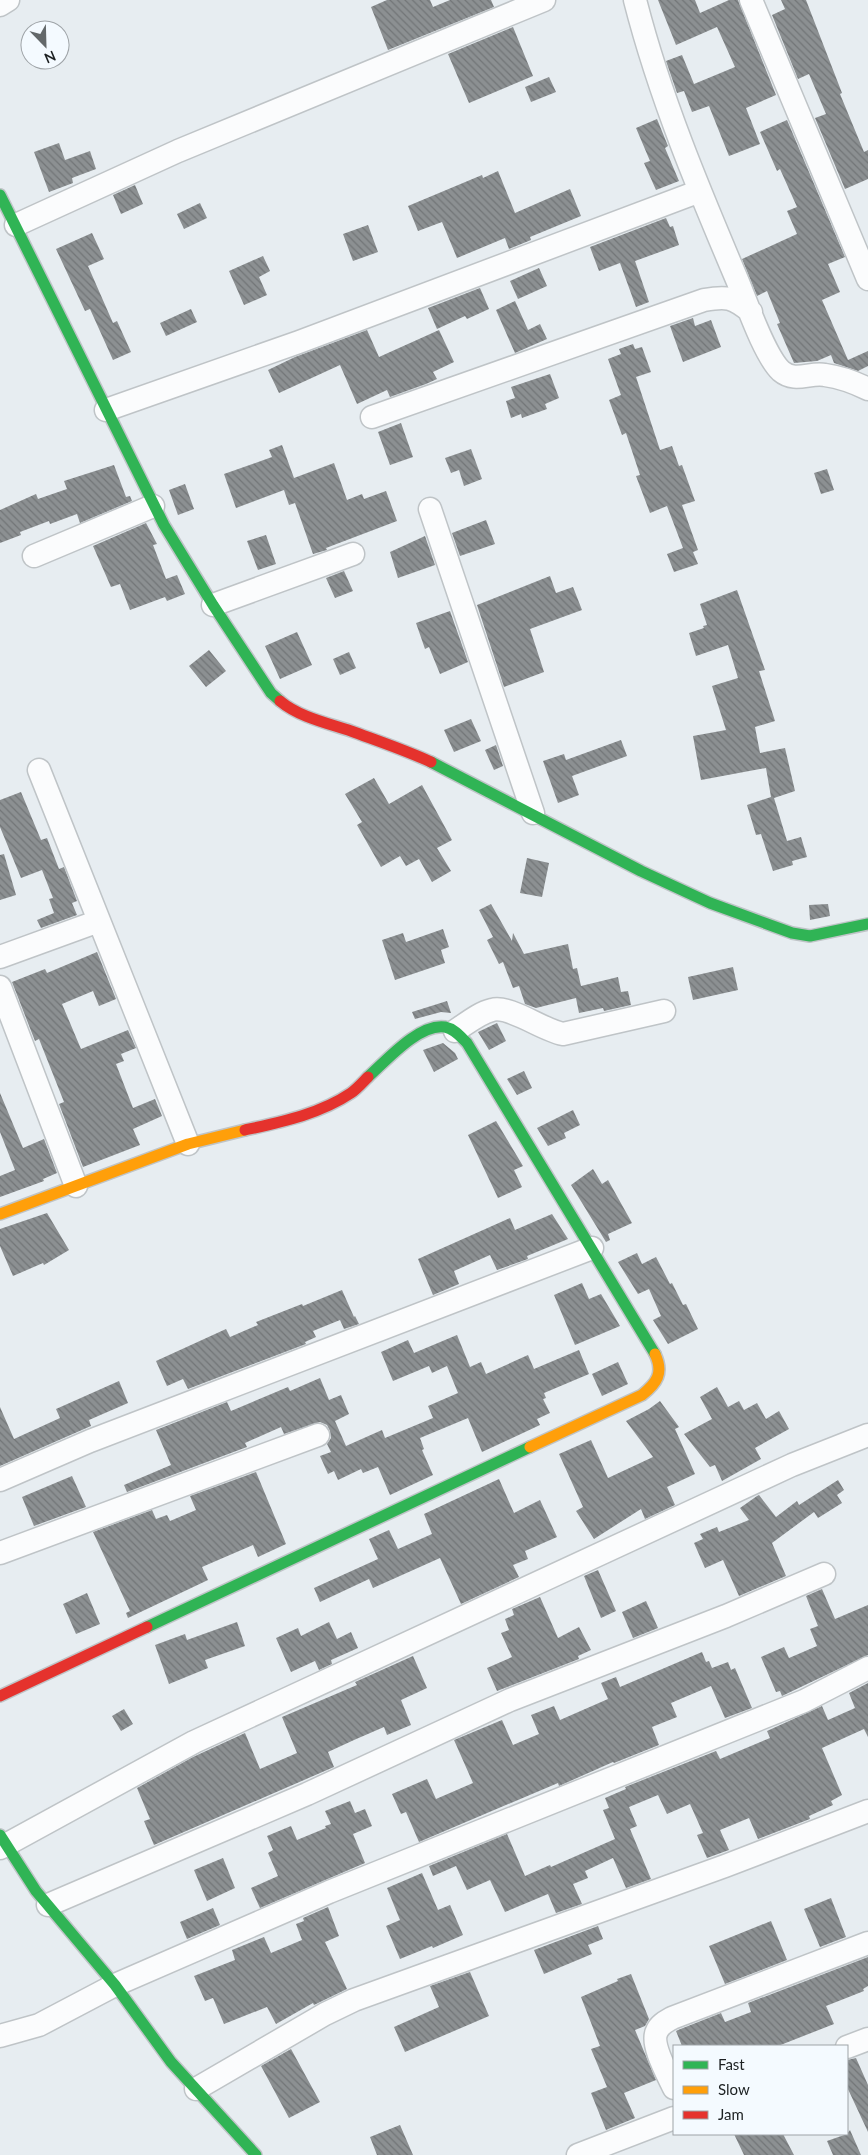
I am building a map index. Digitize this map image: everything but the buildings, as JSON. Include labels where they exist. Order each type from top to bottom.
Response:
[{"type":"street","points":[[0,5],[8,0]]},
{"type":"street","points":[[16,225],[178,151],[507,7],[544,0]]},
{"type":"street","points":[[635,0],[648,52],[660,88],[700,191],[751,312],[775,363],[786,374],[797,377],[815,374],[826,375],[868,390]]},
{"type":"street","points":[[750,0],[868,280]]},
{"type":"street","points":[[106,410],[299,342],[700,191]]},
{"type":"street","points":[[0,195],[153,506],[213,605],[272,693],[286,706],[307,716],[397,747],[442,766],[676,888],[710,903],[792,933],[810,936],[865,930]]},
{"type":"street","points":[[372,417],[704,300],[721,297],[736,300],[751,312]]},
{"type":"street","points":[[34,556],[153,506]]},
{"type":"street","points":[[430,509],[532,813]]},
{"type":"street","points":[[213,605],[353,554]]},
{"type":"street","points":[[39,770],[188,1144]]},
{"type":"street","points":[[0,957],[99,921]]},
{"type":"street","points":[[0,987],[76,1186]]},
{"type":"street","points":[[455,1031],[493,1009],[511,1012],[549,1031],[563,1034],[664,1011]]},
{"type":"street","points":[[0,1214],[188,1144],[296,1118],[351,1093],[413,1037],[428,1030],[444,1028],[455,1031],[467,1043],[658,1359],[660,1377],[654,1386],[642,1395],[0,1696]]},
{"type":"street","points":[[0,1480],[100,1437],[592,1248]]},
{"type":"street","points":[[0,1553],[318,1435]]},
{"type":"street","points":[[256,2155],[171,2062],[115,1985],[36,1891],[2,1842],[194,1742],[792,1465],[868,1435]]},
{"type":"street","points":[[48,1905],[307,1794],[510,1700],[726,1616],[824,1574]]},
{"type":"street","points":[[0,2036],[39,2025],[115,1985],[330,1892],[804,1701],[868,1668]]},
{"type":"street","points":[[196,2089],[325,2014],[363,1996],[725,1866],[868,1811]]},
{"type":"street","points":[[673,2086],[657,2048],[656,2031],[662,2024],[672,2018],[868,1943]]},
{"type":"street","points":[[848,2047],[868,2038]]},
{"type":"street","points":[[586,2154],[673,2118]]},
{"type":"traffic: fast","points":[[0,195],[164,525],[213,605],[271,693],[280,701]]},
{"type":"traffic: fast","points":[[431,762],[641,871],[710,903],[792,933],[810,936],[868,924]]},
{"type":"traffic: fast","points":[[368,1077],[404,1044],[425,1031],[435,1027],[445,1027],[460,1036],[467,1043],[655,1354]]},
{"type":"traffic: fast","points":[[147,1627],[530,1447]]},
{"type":"traffic: fast","points":[[0,1835],[36,1891],[115,1985],[171,2062],[256,2155]]},
{"type":"traffic: slow","points":[[0,1214],[188,1144],[245,1130]]},
{"type":"traffic: slow","points":[[530,1447],[642,1395],[658,1377],[659,1367],[655,1354]]},
{"type":"traffic: jam","points":[[280,701],[304,715],[431,762]]},
{"type":"traffic: jam","points":[[245,1130],[272,1124],[326,1107],[351,1093],[368,1077]]},
{"type":"traffic: jam","points":[[0,1696],[147,1627]]}]
